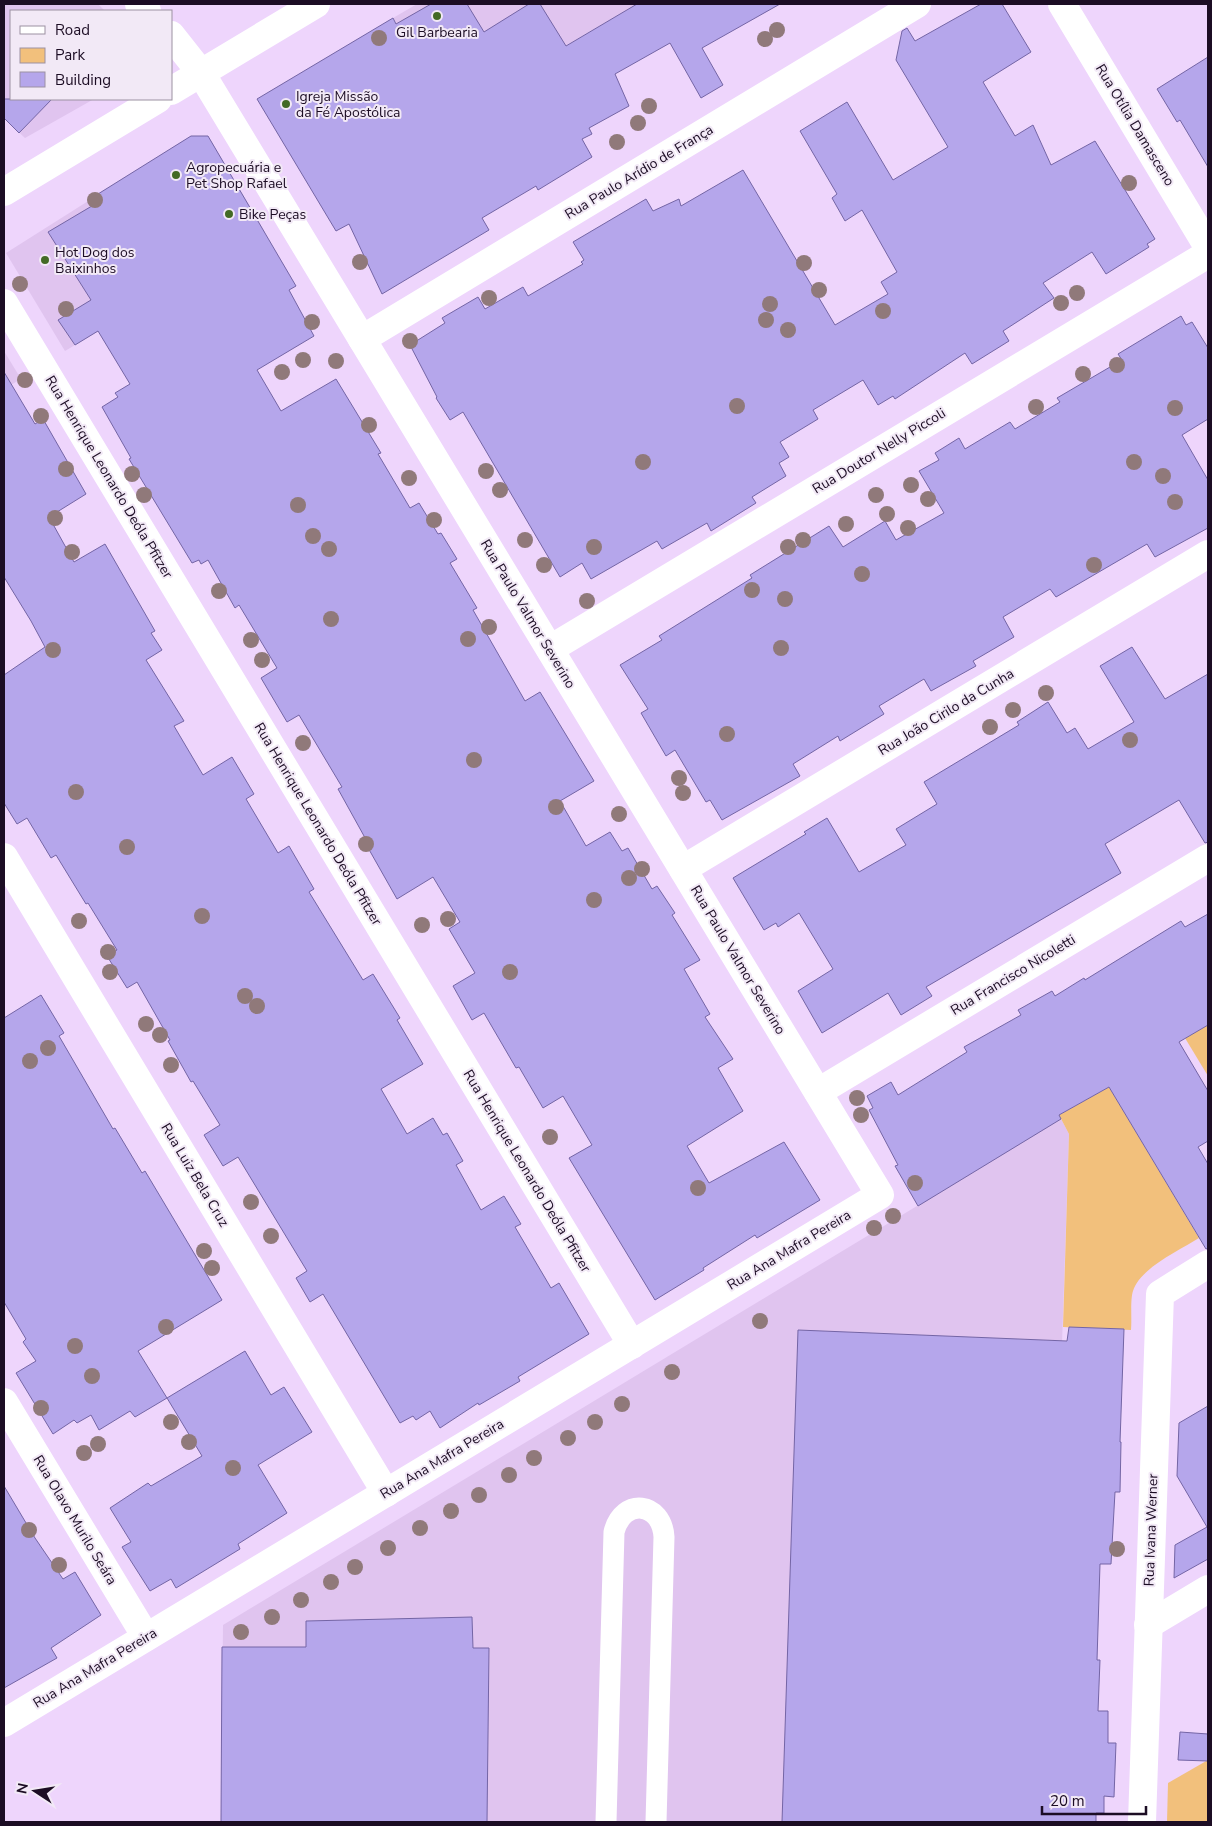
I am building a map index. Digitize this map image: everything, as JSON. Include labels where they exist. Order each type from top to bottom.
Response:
[{"type":"street","points":[[172,90],[316,4]]},
{"type":"street","name":"Rua Paulo Arídio de França","points":[[362,339],[917,4]]},
{"type":"street","name":"Rua Otília Damasceno","points":[[1062,4],[1208,246]]},
{"type":"street","name":"Rua Paulo Valmor Severino","points":[[172,36],[201,73],[880,1195]]},
{"type":"street","points":[[4,192],[156,100]]},
{"type":"street","name":"Rua Doutor Nelly Piccoli","points":[[550,649],[1208,254]]},
{"type":"street","name":"Rua Henrique Leonardo Deóla Pfitzer","points":[[4,303],[632,1345]]},
{"type":"street","name":"Rua João Cirilo da Cunha","points":[[683,869],[1208,554]]},
{"type":"street","name":"Rua Luiz Bela Cruz","points":[[4,857],[386,1492]]},
{"type":"street","name":"Rua Francisco Nicoletti","points":[[818,1092],[1208,858]]},
{"type":"street","name":"Rua Ana Mafra Pereira","points":[[4,1723],[880,1195]]},
{"type":"street","name":"Rua Ivana Werner","points":[[1142,1822],[1160,1294],[1208,1264]]},
{"type":"street","name":"Rua Olavo Murilo Seára","points":[[4,1402],[146,1637]]},
{"type":"street","points":[[1148,1624],[1208,1590]]},
{"type":"lane","points":[[606,1822],[614,1532],[616,1522],[622,1514],[631,1509],[641,1508],[650,1511],[658,1517],[663,1526],[664,1537],[656,1822]]},
{"type":"shaded area","points":[[4,4],[98,4],[104,10],[10,10],[10,100],[92,100],[25,138],[4,118]]},
{"type":"shaded area","points":[[417,4],[637,4],[538,62],[428,78],[393,18]]},
{"type":"shaded area","points":[[191,136],[208,136],[265,232],[65,351],[6,253]]},
{"type":"shaded area","points":[[4,351],[21,379],[4,389]]},
{"type":"shaded area","points":[[1061,1119],[1069,1134],[1046,1822],[221,1822],[223,1625]]},
{"type":"green space","points":[[1208,1025],[1208,1076],[1185,1038]]},
{"type":"green space","points":[[1109,1087],[1199,1238],[1152,1267],[1137,1283],[1132,1295],[1131,1330],[1063,1327],[1069,1134],[1059,1115]]},
{"type":"green space","points":[[1208,1760],[1208,1822],[1167,1822],[1168,1783]]},
{"type":"building","points":[[431,4],[467,4],[484,32],[529,4],[540,4],[566,46],[637,4],[780,4],[702,48],[723,85],[701,98],[670,43],[615,74],[629,106],[589,128],[592,134],[582,139],[592,157],[538,190],[536,186],[482,218],[489,230],[382,294],[349,224],[336,231],[257,99],[393,18],[396,24]]},
{"type":"building","points":[[981,4],[1002,4],[1031,52],[983,82],[1015,136],[1033,125],[1051,165],[1095,141],[1155,239],[1147,244],[1149,247],[1106,274],[1092,252],[1043,283],[1054,298],[1003,331],[1009,341],[972,364],[965,353],[895,399],[893,396],[878,405],[863,380],[813,410],[818,419],[780,442],[789,457],[779,463],[786,476],[752,497],[756,503],[711,531],[707,523],[662,549],[657,541],[591,579],[582,563],[560,577],[463,412],[450,420],[436,398],[410,345],[445,323],[442,318],[478,297],[485,309],[523,287],[528,296],[583,264],[581,262],[584,260],[573,242],[646,199],[653,211],[679,199],[681,206],[743,170],[835,325],[888,294],[881,282],[897,272],[862,210],[845,221],[832,198],[837,194],[800,131],[847,102],[893,180],[948,147],[896,60],[902,31],[907,28],[915,41]]},
{"type":"building","points":[[1208,57],[1208,167],[1180,120],[1177,122],[1157,89]]},
{"type":"building","points":[[4,99],[51,100],[19,133],[4,118]]},
{"type":"building","points":[[191,136],[208,136],[296,286],[289,290],[314,336],[257,370],[281,411],[336,379],[381,453],[378,454],[410,508],[419,503],[438,534],[441,533],[457,559],[450,563],[477,608],[473,610],[525,701],[540,692],[594,781],[560,801],[586,846],[610,832],[622,851],[628,848],[652,889],[657,886],[675,913],[672,915],[700,960],[684,969],[710,1014],[705,1017],[733,1059],[718,1068],[743,1111],[687,1146],[709,1183],[784,1142],[820,1200],[757,1238],[755,1235],[703,1268],[704,1270],[655,1300],[569,1158],[592,1145],[563,1096],[543,1108],[519,1067],[516,1068],[484,1013],[472,1020],[453,986],[475,973],[449,929],[460,922],[433,877],[397,899],[338,789],[342,787],[299,715],[287,722],[261,678],[277,668],[239,605],[235,608],[208,560],[201,564],[199,560],[192,563],[129,459],[131,458],[102,407],[118,397],[115,393],[130,384],[98,331],[75,345],[58,320],[91,300],[48,232],[102,200],[98,194]]},
{"type":"building","points":[[1181,316],[1186,325],[1192,322],[1208,348],[1208,419],[1182,435],[1208,480],[1208,528],[1155,557],[1147,544],[1056,597],[1050,589],[1003,617],[1014,637],[973,661],[976,666],[931,691],[924,679],[879,706],[884,714],[840,741],[838,736],[793,764],[800,776],[722,820],[710,800],[706,802],[675,750],[666,756],[641,713],[648,709],[620,665],[662,640],[659,636],[752,578],[750,575],[829,526],[843,547],[885,521],[896,540],[944,513],[919,471],[939,460],[935,453],[959,438],[965,449],[1010,422],[1015,429],[1060,402],[1057,398],[1122,360],[1118,354]]},
{"type":"building","points":[[4,372],[35,424],[43,419],[86,494],[49,517],[74,562],[105,544],[155,631],[151,633],[162,650],[146,660],[184,721],[174,726],[203,775],[232,757],[254,794],[246,799],[278,853],[289,846],[314,889],[309,892],[363,980],[373,974],[400,1018],[397,1020],[423,1064],[381,1089],[407,1134],[433,1118],[443,1135],[447,1133],[463,1161],[456,1165],[481,1210],[504,1196],[521,1224],[515,1227],[551,1288],[559,1283],[589,1334],[518,1377],[520,1381],[479,1405],[478,1403],[440,1428],[430,1411],[416,1420],[413,1416],[400,1423],[323,1294],[310,1302],[296,1278],[307,1271],[238,1157],[223,1166],[204,1135],[220,1125],[193,1081],[191,1082],[137,982],[127,988],[107,956],[117,950],[88,903],[86,904],[56,855],[51,858],[27,818],[17,824],[4,803],[4,675],[45,647],[4,577]]},
{"type":"building","points":[[1132,647],[1165,699],[1208,674],[1208,842],[1205,843],[1179,800],[1105,844],[1121,873],[926,987],[932,996],[901,1015],[888,993],[822,1033],[798,991],[833,969],[799,913],[778,927],[776,923],[764,930],[733,878],[806,834],[804,832],[827,818],[859,872],[906,845],[896,829],[937,804],[924,782],[1019,725],[1017,722],[1048,702],[1067,733],[1075,728],[1088,749],[1134,722],[1100,666]]},
{"type":"building","points":[[1208,914],[1208,1025],[1179,1042],[1208,1091],[1208,1141],[1198,1147],[1208,1164],[1208,1248],[1206,1249],[1109,1087],[1059,1115],[1061,1119],[918,1206],[895,1166],[898,1165],[869,1110],[873,1108],[867,1096],[891,1082],[898,1095],[967,1052],[964,1047],[1021,1015],[1018,1010],[1052,991],[1055,996],[1084,978],[1085,980],[1181,921],[1185,927]]},
{"type":"building","points":[[41,995],[64,1033],[59,1036],[113,1129],[115,1128],[142,1173],[145,1171],[222,1300],[138,1351],[167,1398],[135,1417],[130,1411],[99,1430],[91,1415],[77,1423],[74,1420],[53,1434],[16,1373],[36,1361],[23,1342],[26,1339],[4,1302],[4,1018]]},
{"type":"building","points":[[1069,1327],[1124,1329],[1120,1492],[1115,1492],[1111,1564],[1100,1564],[1097,1660],[1100,1660],[1098,1711],[1108,1711],[1108,1743],[1116,1743],[1114,1797],[1104,1796],[1104,1813],[1096,1813],[1096,1822],[782,1822],[798,1330],[1067,1341]]},
{"type":"building","points":[[245,1351],[271,1395],[284,1387],[312,1432],[258,1465],[287,1513],[238,1544],[240,1549],[176,1588],[171,1579],[150,1591],[122,1547],[131,1542],[110,1508],[148,1483],[151,1486],[202,1456],[167,1398]]},
{"type":"building","points":[[1208,1406],[1208,1559],[1174,1578],[1175,1545],[1207,1527],[1177,1476],[1179,1423]]},
{"type":"building","points":[[4,1486],[35,1538],[63,1579],[75,1572],[101,1615],[51,1648],[57,1658],[4,1688]]},
{"type":"building","points":[[472,1617],[473,1648],[489,1648],[487,1822],[221,1822],[222,1647],[306,1647],[306,1621]]},
{"type":"building","points":[[1180,1732],[1208,1734],[1208,1761],[1178,1760]]},
{"type":"place","name":"Gil Barbearia","points":[[437,16]]},
{"type":"place","name":"Igreja Missão da Fé Apostólica","points":[[286,104]]},
{"type":"place","name":"Agropecuária e Pet Shop Rafael","points":[[176,175]]},
{"type":"place","name":"Bike Peças","points":[[229,214]]},
{"type":"place","name":"Hot Dog dos Baixinhos","points":[[45,260]]}]
